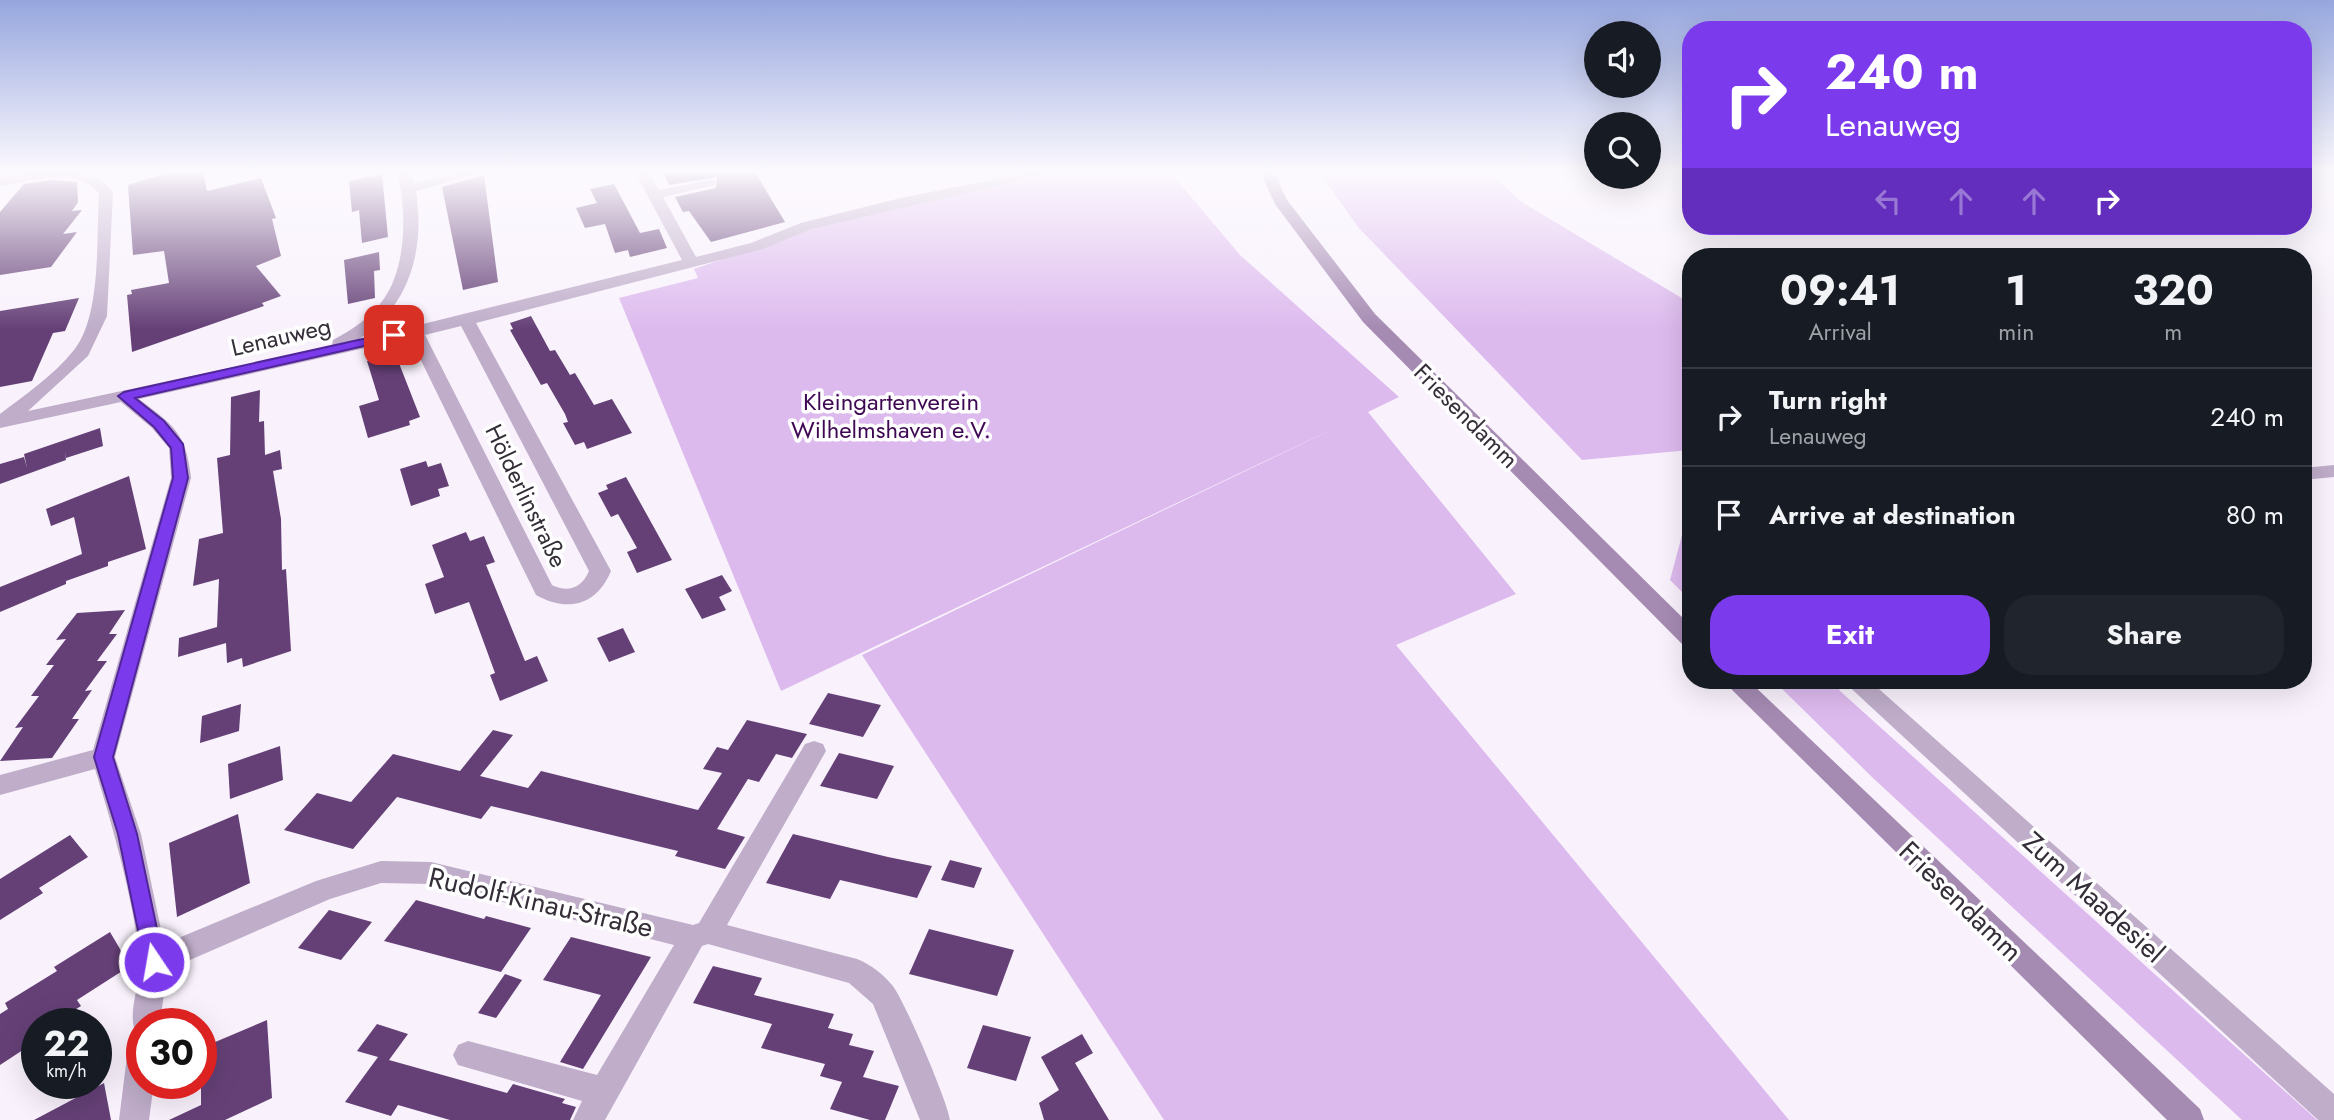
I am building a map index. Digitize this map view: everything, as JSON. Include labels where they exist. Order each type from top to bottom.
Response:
[{"type":"main road","name":"Friesendamm","points":[[1298,224],[1369,318],[1682,630]]},
{"type":"main road","name":"Friesendamm","points":[[1743,689],[2189,1120]]},
{"type":"street","points":[[0,422],[45,388],[82,352],[99,316],[104,224]]},
{"type":"street","points":[[320,354],[351,337],[385,307],[398,289],[410,224]]},
{"type":"street","points":[[671,224],[692,262]]},
{"type":"street","name":"Lenauweg","points":[[0,422],[466,320],[757,246],[813,224]]},
{"type":"street","points":[[385,307],[380,327],[394,335]]},
{"type":"street","name":"Hölderlinstraße","points":[[415,332],[544,590],[557,597],[578,597],[595,583],[600,571],[466,320]]},
{"type":"street","points":[[124,396],[159,424],[178,447],[181,478],[103,757],[128,834],[154,962],[148,1008]]},
{"type":"street","points":[[2312,473],[2334,471]]},
{"type":"street","name":"Zum Maadesiel","points":[[1864,689],[2334,1114]]},
{"type":"street","name":"Rudolf-Kinau-Straße","points":[[588,1120],[814,751]]},
{"type":"street","points":[[0,785],[103,757]]},
{"type":"street","name":"Rudolf-Kinau-Straße","points":[[154,962],[325,889],[381,872],[431,873],[857,972],[883,995],[933,1109],[934,1120]]},
{"type":"street","points":[[468,1055],[604,1092]]},
{"type":"street","points":[[134,1120],[137,1099]]},
{"type":"green space","name":"Kleingartenverein Wilhelmshaven e.V.","points":[[823,224],[1214,224],[1240,255],[1399,397],[1368,412],[1516,594],[1396,645],[1789,1120],[1164,1120],[862,655],[1339,426],[781,691],[619,298],[698,278],[694,269]]},
{"type":"green space","points":[[1356,224],[1559,224],[1682,298],[1682,451],[1582,460]]},
{"type":"green space","points":[[1682,535],[1682,592],[1670,580]]},
{"type":"green space","points":[[1782,689],[1839,689],[2317,1120],[2242,1120],[1873,778]]},
{"type":"building","points":[[0,224],[71,224],[63,234],[77,232],[51,267],[0,275]]},
{"type":"building","points":[[131,224],[273,224],[281,256],[256,266],[281,296],[262,303],[264,306],[132,352],[127,295],[132,294],[131,290],[169,283],[164,251],[133,255]]},
{"type":"building","points":[[360,224],[387,224],[388,237],[362,243]]},
{"type":"building","points":[[450,224],[490,224],[498,282],[463,290]]},
{"type":"building","points":[[583,224],[604,224],[585,228]]},
{"type":"building","points":[[605,224],[635,224],[640,233],[659,229],[667,248],[630,257],[628,250],[615,253]]},
{"type":"building","points":[[698,224],[777,224],[711,242]]},
{"type":"building","points":[[379,252],[380,270],[374,271],[375,298],[348,304],[344,260]]},
{"type":"building","points":[[79,298],[65,331],[53,333],[32,381],[0,387],[0,311]]},
{"type":"building","points":[[531,316],[550,351],[555,350],[570,375],[575,373],[594,405],[612,399],[632,433],[587,449],[584,442],[575,445],[563,423],[568,422],[565,414],[547,383],[541,385],[510,330],[513,329],[510,323]]},
{"type":"building","points":[[395,353],[420,417],[409,421],[410,425],[368,438],[359,406],[379,400],[367,361]]},
{"type":"building","points":[[260,390],[259,422],[264,421],[265,455],[280,450],[282,469],[273,471],[281,519],[282,570],[286,569],[291,651],[243,667],[242,658],[227,663],[226,643],[178,657],[179,638],[217,627],[219,579],[193,586],[199,539],[223,533],[217,458],[230,455],[231,397]]},
{"type":"building","points":[[100,428],[103,446],[66,458],[65,451],[66,460],[0,484],[0,464],[24,457],[27,468],[24,454]]},
{"type":"building","points":[[426,461],[428,467],[441,463],[449,486],[438,489],[440,496],[411,506],[400,469]]},
{"type":"building","points":[[129,476],[146,549],[108,562],[108,566],[66,581],[66,584],[0,612],[0,587],[82,554],[74,517],[51,526],[46,509]]},
{"type":"building","points":[[626,477],[672,560],[637,573],[627,552],[637,548],[618,514],[611,517],[598,493],[608,489],[606,485]]},
{"type":"building","points":[[466,532],[470,541],[484,536],[495,562],[486,565],[525,661],[537,656],[548,681],[500,701],[490,675],[495,673],[469,602],[435,614],[425,584],[444,577],[432,545]]},
{"type":"building","points":[[722,575],[732,591],[719,597],[726,610],[702,619],[685,589]]},
{"type":"building","points":[[125,610],[109,634],[117,634],[97,661],[107,661],[85,691],[92,690],[72,719],[79,719],[52,758],[0,761],[23,727],[15,728],[39,696],[31,696],[54,665],[46,665],[66,639],[56,640],[77,613]]},
{"type":"building","points":[[623,628],[635,652],[609,662],[597,638]]},
{"type":"building","points":[[828,693],[881,705],[863,737],[809,724]]},
{"type":"building","points":[[241,704],[239,731],[200,743],[202,716]]},
{"type":"building","points":[[747,720],[807,734],[792,758],[776,754],[759,782],[748,779],[717,829],[745,837],[725,869],[675,856],[678,851],[491,806],[481,819],[397,797],[353,849],[284,830],[317,793],[351,802],[393,754],[460,771],[493,730],[513,735],[480,776],[528,788],[541,771],[698,810],[722,773],[703,769],[717,747],[728,750]]},
{"type":"building","points":[[280,746],[283,780],[230,799],[228,764]]},
{"type":"building","points":[[839,753],[894,766],[877,799],[820,786]]},
{"type":"building","points":[[238,814],[250,883],[177,917],[169,843]]},
{"type":"building","points":[[793,834],[932,866],[917,898],[840,880],[830,899],[766,883]]},
{"type":"building","points":[[70,835],[88,857],[39,888],[43,893],[0,920],[0,879]]},
{"type":"building","points":[[950,860],[982,868],[974,888],[941,880]]},
{"type":"building","points":[[416,900],[484,919],[486,916],[531,928],[501,972],[384,941]]},
{"type":"building","points":[[329,910],[372,922],[341,960],[298,948]]},
{"type":"building","points":[[929,929],[1014,950],[997,996],[909,974]]},
{"type":"building","points":[[110,932],[130,966],[77,1000],[81,1006],[78,1008],[21,1008],[21,1051],[0,1065],[0,1014],[8,1009],[5,1003],[57,971],[54,967]]},
{"type":"building","points":[[571,937],[651,957],[583,1069],[560,1062],[601,995],[543,980]]},
{"type":"building","points":[[713,966],[762,978],[754,995],[834,1014],[828,1028],[853,1034],[849,1045],[874,1051],[863,1077],[899,1086],[885,1120],[870,1120],[830,1109],[842,1082],[820,1076],[825,1064],[761,1048],[772,1024],[693,1003]]},
{"type":"building","points":[[505,974],[522,980],[496,1018],[478,1013]]},
{"type":"building","points":[[267,1020],[272,1098],[225,1120],[169,1120],[201,1105],[201,1099],[217,1099],[217,1041]]},
{"type":"building","points":[[377,1024],[408,1034],[389,1060],[507,1093],[513,1084],[565,1099],[562,1103],[576,1107],[570,1120],[450,1120],[398,1105],[391,1116],[345,1102],[378,1057],[357,1051]]},
{"type":"building","points":[[983,1025],[1031,1037],[1016,1081],[967,1068]]},
{"type":"building","points":[[1082,1034],[1093,1053],[1075,1063],[1109,1120],[1044,1120],[1039,1103],[1059,1090],[1041,1057]]},
{"type":"building","points":[[74,1099],[107,1099],[111,1120],[34,1120]]},
{"type":"route","points":[[154,962],[128,834],[118,796],[103,757],[181,478],[178,447],[159,424],[124,396],[282,363],[394,335]]}]
